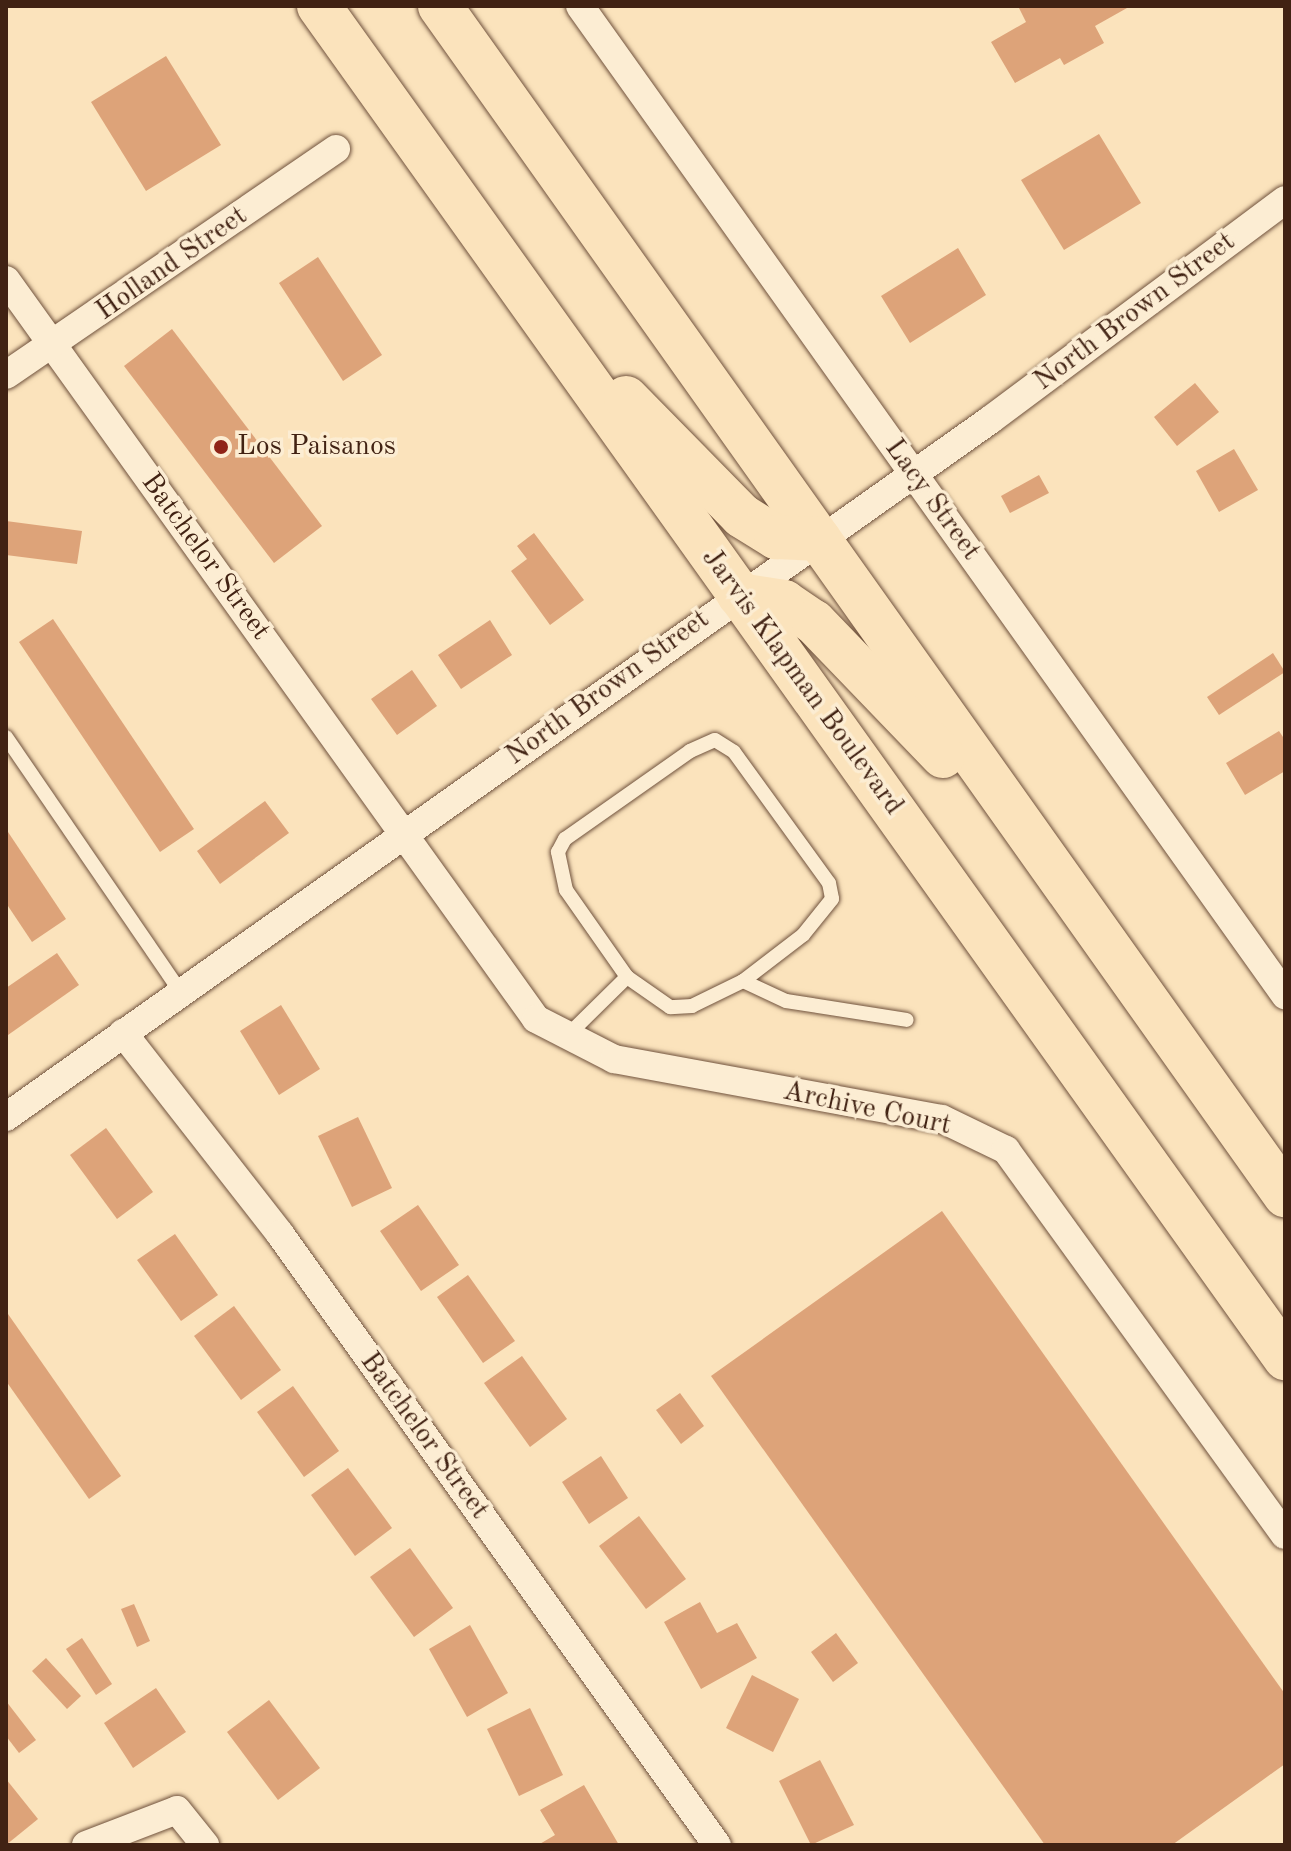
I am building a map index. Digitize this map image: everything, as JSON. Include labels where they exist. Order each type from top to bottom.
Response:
[{"type":"highway","name":"Jarvis Klapman Boulevard","points":[[319,6],[1285,1358]]},
{"type":"highway","points":[[440,6],[1285,1195]]},
{"type":"highway","points":[[515,279],[742,516],[776,537],[819,539]]},
{"type":"highway","points":[[739,595],[784,602],[826,632],[1084,913]]},
{"type":"street","name":"Lacy Street","points":[[580,6],[1285,995]]},
{"type":"street","name":"Holland Street","points":[[6,375],[54,347],[336,149]]},
{"type":"street","name":"North Brown Street","points":[[6,1117],[914,474],[1285,200]]},
{"type":"street","name":"Batchelor Street","points":[[6,280],[406,833]]},
{"type":"street","name":"Archive Court","points":[[406,833],[536,1019],[614,1059],[942,1119],[1006,1150],[1285,1535]]},
{"type":"street","name":"Batchelor Street","points":[[123,1033],[280,1234],[717,1845]]},
{"type":"street","points":[[86,1845],[177,1810],[205,1845]]},
{"type":"lane","points":[[6,737],[181,993]]},
{"type":"lane","points":[[715,740],[734,752],[829,883],[832,899],[823,916],[743,981],[692,1006],[670,1007],[627,977],[566,890],[558,852],[565,839],[715,740]]},
{"type":"lane","points":[[568,1035],[627,977]]},
{"type":"lane","points":[[743,981],[786,1001],[907,1020]]},
{"type":"building","points":[[1018,6],[1127,8],[1095,26],[1104,43],[1064,65],[1060,58],[1015,83],[991,42],[1026,22]]},
{"type":"building","points":[[166,56],[221,145],[146,191],[91,102]]},
{"type":"building","points":[[1099,134],[1141,203],[1064,250],[1021,180]]},
{"type":"building","points":[[958,248],[986,295],[910,343],[881,296]]},
{"type":"building","points":[[318,257],[382,355],[343,381],[279,283]]},
{"type":"building","points":[[172,329],[322,526],[274,563],[124,366]]},
{"type":"building","points":[[1195,383],[1219,412],[1177,446],[1154,417]]},
{"type":"building","points":[[1234,449],[1258,490],[1219,512],[1196,471]]},
{"type":"building","points":[[1039,475],[1049,493],[1010,513],[1001,496]]},
{"type":"building","points":[[6,521],[82,531],[77,564],[6,555]]},
{"type":"building","points":[[534,533],[584,600],[550,625],[511,571],[527,559],[517,546]]},
{"type":"building","points":[[53,619],[194,829],[160,852],[19,642]]},
{"type":"building","points":[[490,620],[512,655],[461,689],[438,655]]},
{"type":"building","points":[[1273,653],[1285,672],[1219,715],[1207,697]]},
{"type":"building","points":[[412,670],[437,706],[397,735],[371,699]]},
{"type":"building","points":[[1279,731],[1285,740],[1285,771],[1245,795],[1226,763]]},
{"type":"building","points":[[265,801],[289,833],[220,884],[197,851]]},
{"type":"building","points":[[6,829],[66,919],[32,942],[6,903]]},
{"type":"building","points":[[57,953],[79,985],[8,1035],[6,988]]},
{"type":"building","points":[[281,1005],[320,1069],[279,1095],[240,1031]]},
{"type":"building","points":[[358,1117],[392,1188],[352,1207],[318,1136]]},
{"type":"building","points":[[106,1128],[153,1192],[117,1219],[70,1155]]},
{"type":"building","points":[[418,1205],[459,1265],[421,1291],[380,1231]]},
{"type":"building","points":[[942,1211],[1285,1694],[1285,1764],[1172,1845],[1045,1845],[711,1376]]},
{"type":"building","points":[[175,1234],[218,1295],[181,1321],[137,1260]]},
{"type":"building","points":[[468,1275],[515,1341],[483,1363],[437,1297]]},
{"type":"building","points":[[234,1306],[281,1370],[241,1400],[194,1336]]},
{"type":"building","points":[[8,1314],[121,1476],[89,1499],[6,1381]]},
{"type":"building","points":[[522,1356],[567,1419],[530,1447],[484,1383]]},
{"type":"building","points":[[293,1386],[339,1451],[304,1477],[257,1412]]},
{"type":"building","points":[[680,1393],[704,1426],[681,1444],[656,1410]]},
{"type":"building","points":[[601,1456],[628,1498],[589,1524],[562,1482]]},
{"type":"building","points":[[348,1468],[392,1528],[355,1556],[311,1495]]},
{"type":"building","points":[[639,1516],[686,1579],[646,1609],[599,1546]]},
{"type":"building","points":[[410,1548],[453,1608],[414,1637],[370,1577]]},
{"type":"building","points":[[700,1602],[717,1633],[737,1623],[757,1658],[701,1689],[664,1622]]},
{"type":"building","points":[[134,1604],[150,1641],[137,1647],[121,1609]]},
{"type":"building","points":[[470,1625],[508,1693],[467,1717],[429,1649]]},
{"type":"building","points":[[836,1633],[858,1663],[833,1682],[811,1652]]},
{"type":"building","points":[[82,1638],[112,1684],[96,1695],[66,1649]]},
{"type":"building","points":[[46,1658],[81,1696],[67,1709],[32,1671]]},
{"type":"building","points":[[752,1675],[799,1699],[773,1752],[726,1728]]},
{"type":"building","points":[[156,1688],[186,1732],[133,1768],[104,1723]]},
{"type":"building","points":[[269,1700],[320,1768],[278,1800],[227,1732]]},
{"type":"building","points":[[6,1701],[36,1740],[19,1753],[6,1736]]},
{"type":"building","points":[[530,1708],[563,1775],[519,1796],[487,1729]]},
{"type":"building","points":[[820,1760],[854,1825],[811,1845],[779,1781]]},
{"type":"building","points":[[6,1779],[38,1819],[6,1845]]},
{"type":"building","points":[[584,1785],[619,1845],[538,1845],[555,1835],[540,1810]]},
{"type":"place","name":"Los Paisanos","points":[[221,447]]}]
